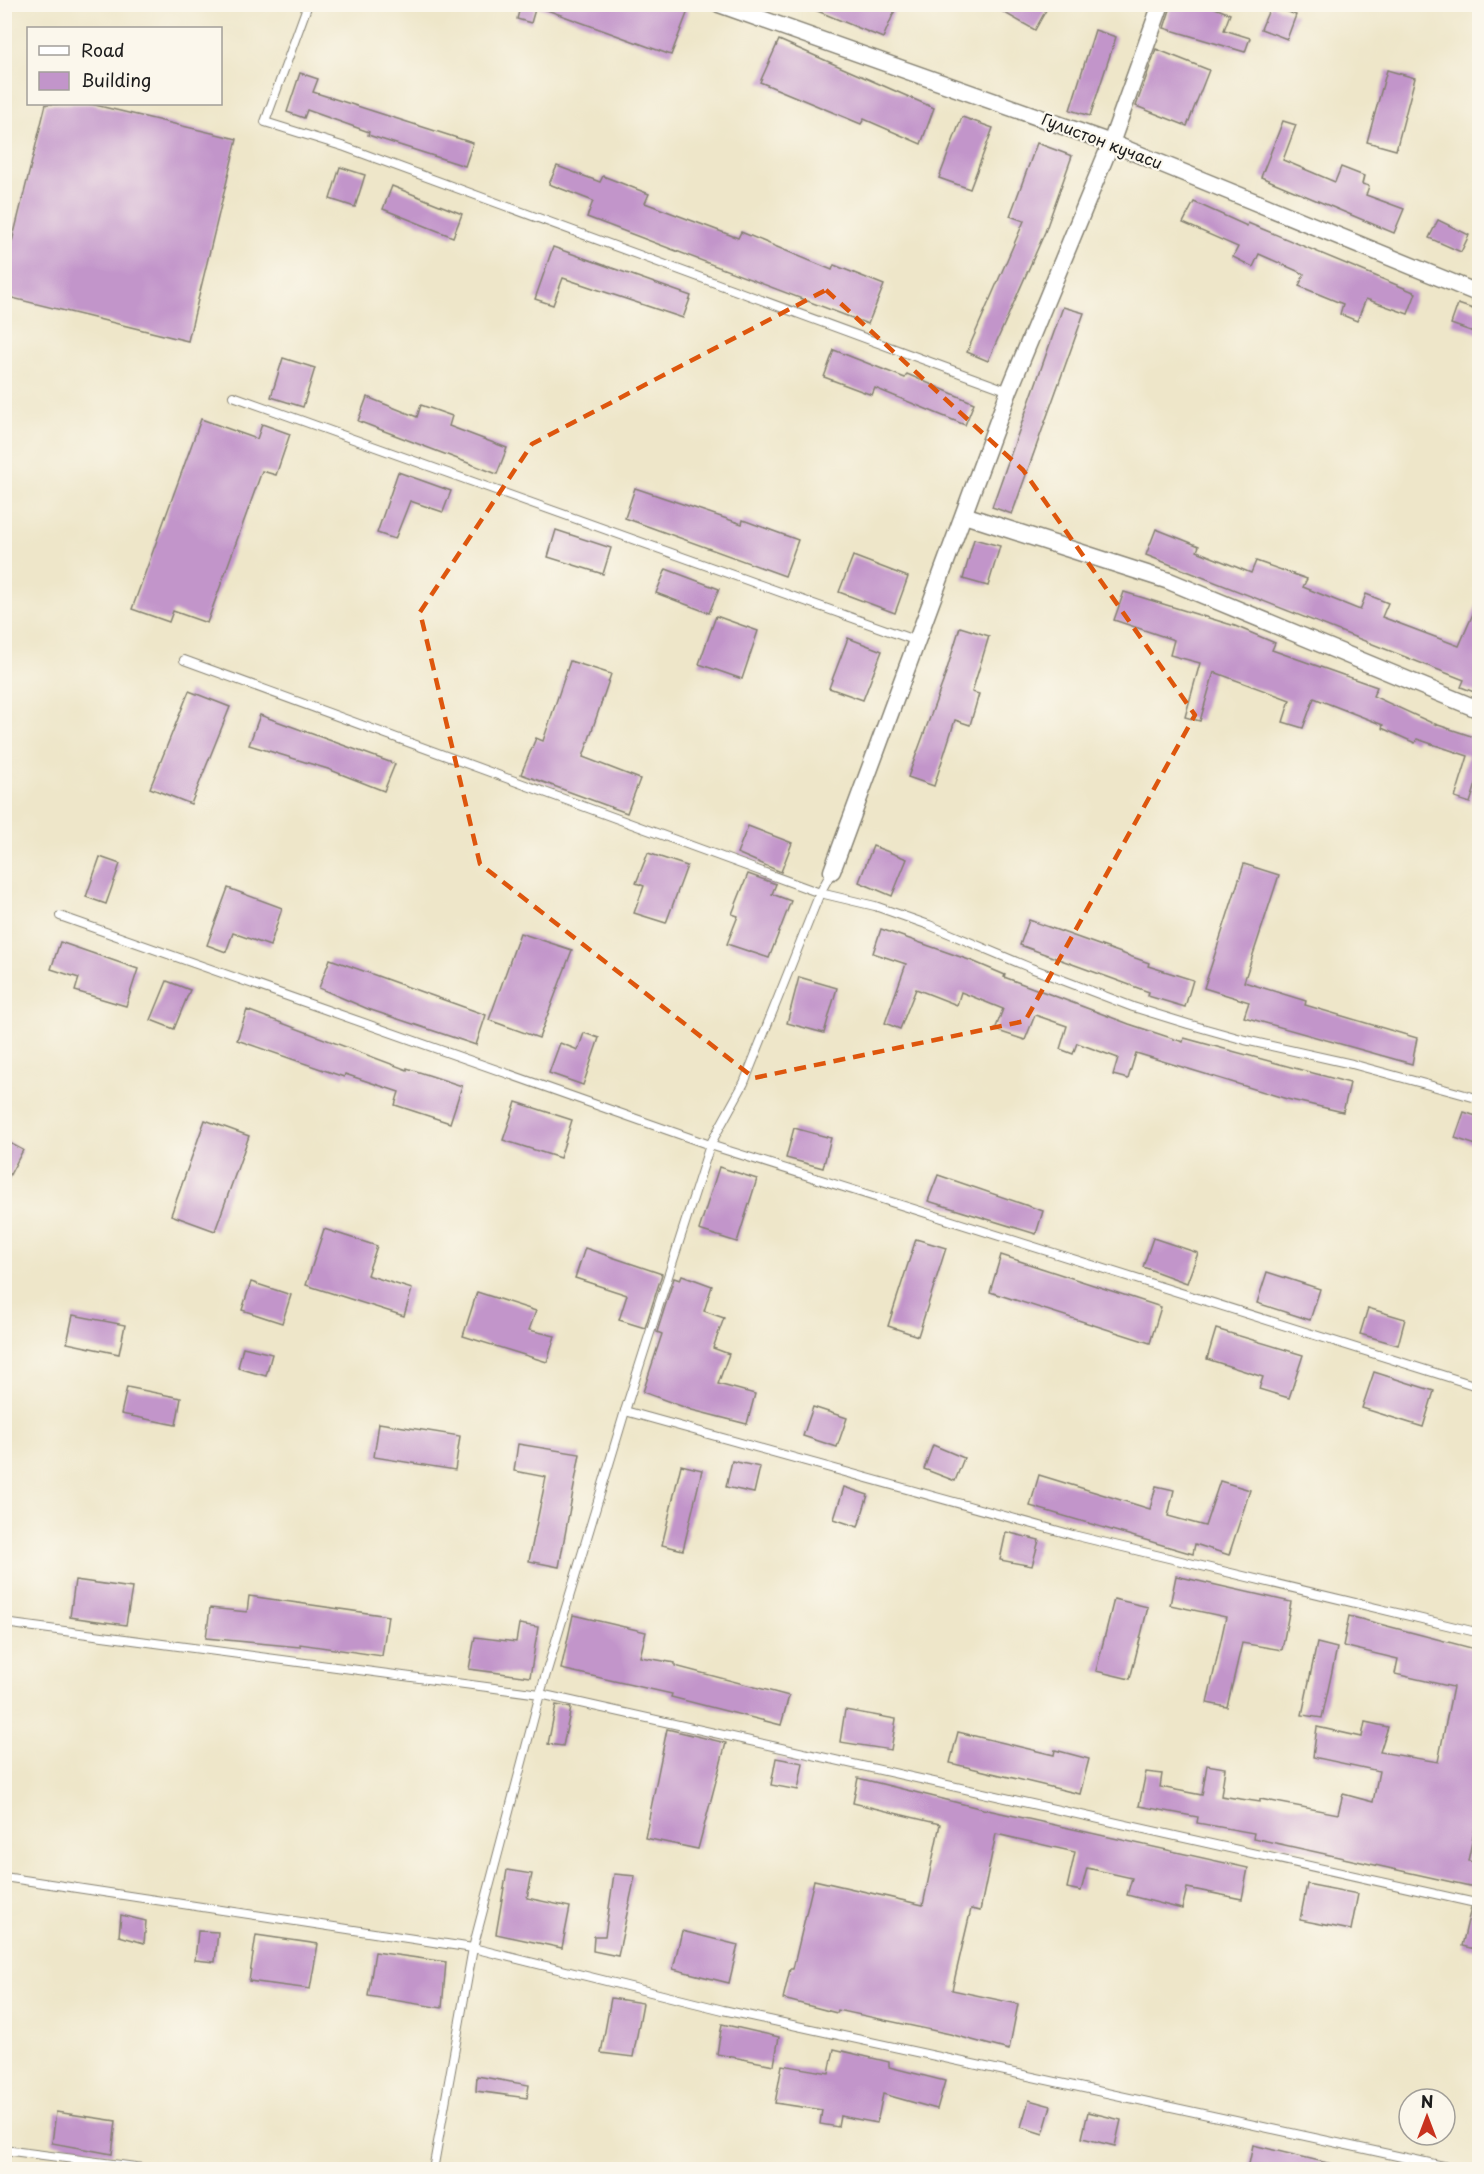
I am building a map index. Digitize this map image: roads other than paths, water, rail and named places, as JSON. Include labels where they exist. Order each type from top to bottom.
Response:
[{"type":"street","name":"Гулистон кучаси","points":[[719,4],[1111,142],[1479,294]]},
{"type":"street","points":[[832,871],[1010,392],[1111,142],[1161,4]]},
{"type":"street","points":[[964,515],[1169,581],[1479,710]]},
{"type":"lane","points":[[308,4],[265,122],[345,147],[1010,392]]},
{"type":"lane","points":[[233,396],[917,641]]},
{"type":"lane","points":[[184,660],[820,892],[875,906],[929,925],[1031,968],[1133,1007],[1245,1040],[1352,1064],[1479,1099]]},
{"type":"lane","points":[[433,2169],[473,1948],[540,1694],[626,1411],[710,1145],[744,1083],[820,892],[832,871]]},
{"type":"lane","points":[[60,916],[710,1145],[1479,1387]]},
{"type":"lane","points":[[626,1411],[1073,1535],[1479,1633]]},
{"type":"lane","points":[[4,1623],[540,1694],[1479,1904]]},
{"type":"lane","points":[[4,1877],[473,1948],[723,2010],[1462,2169]]},
{"type":"lane","points":[[4,2150],[159,2169]]}]
